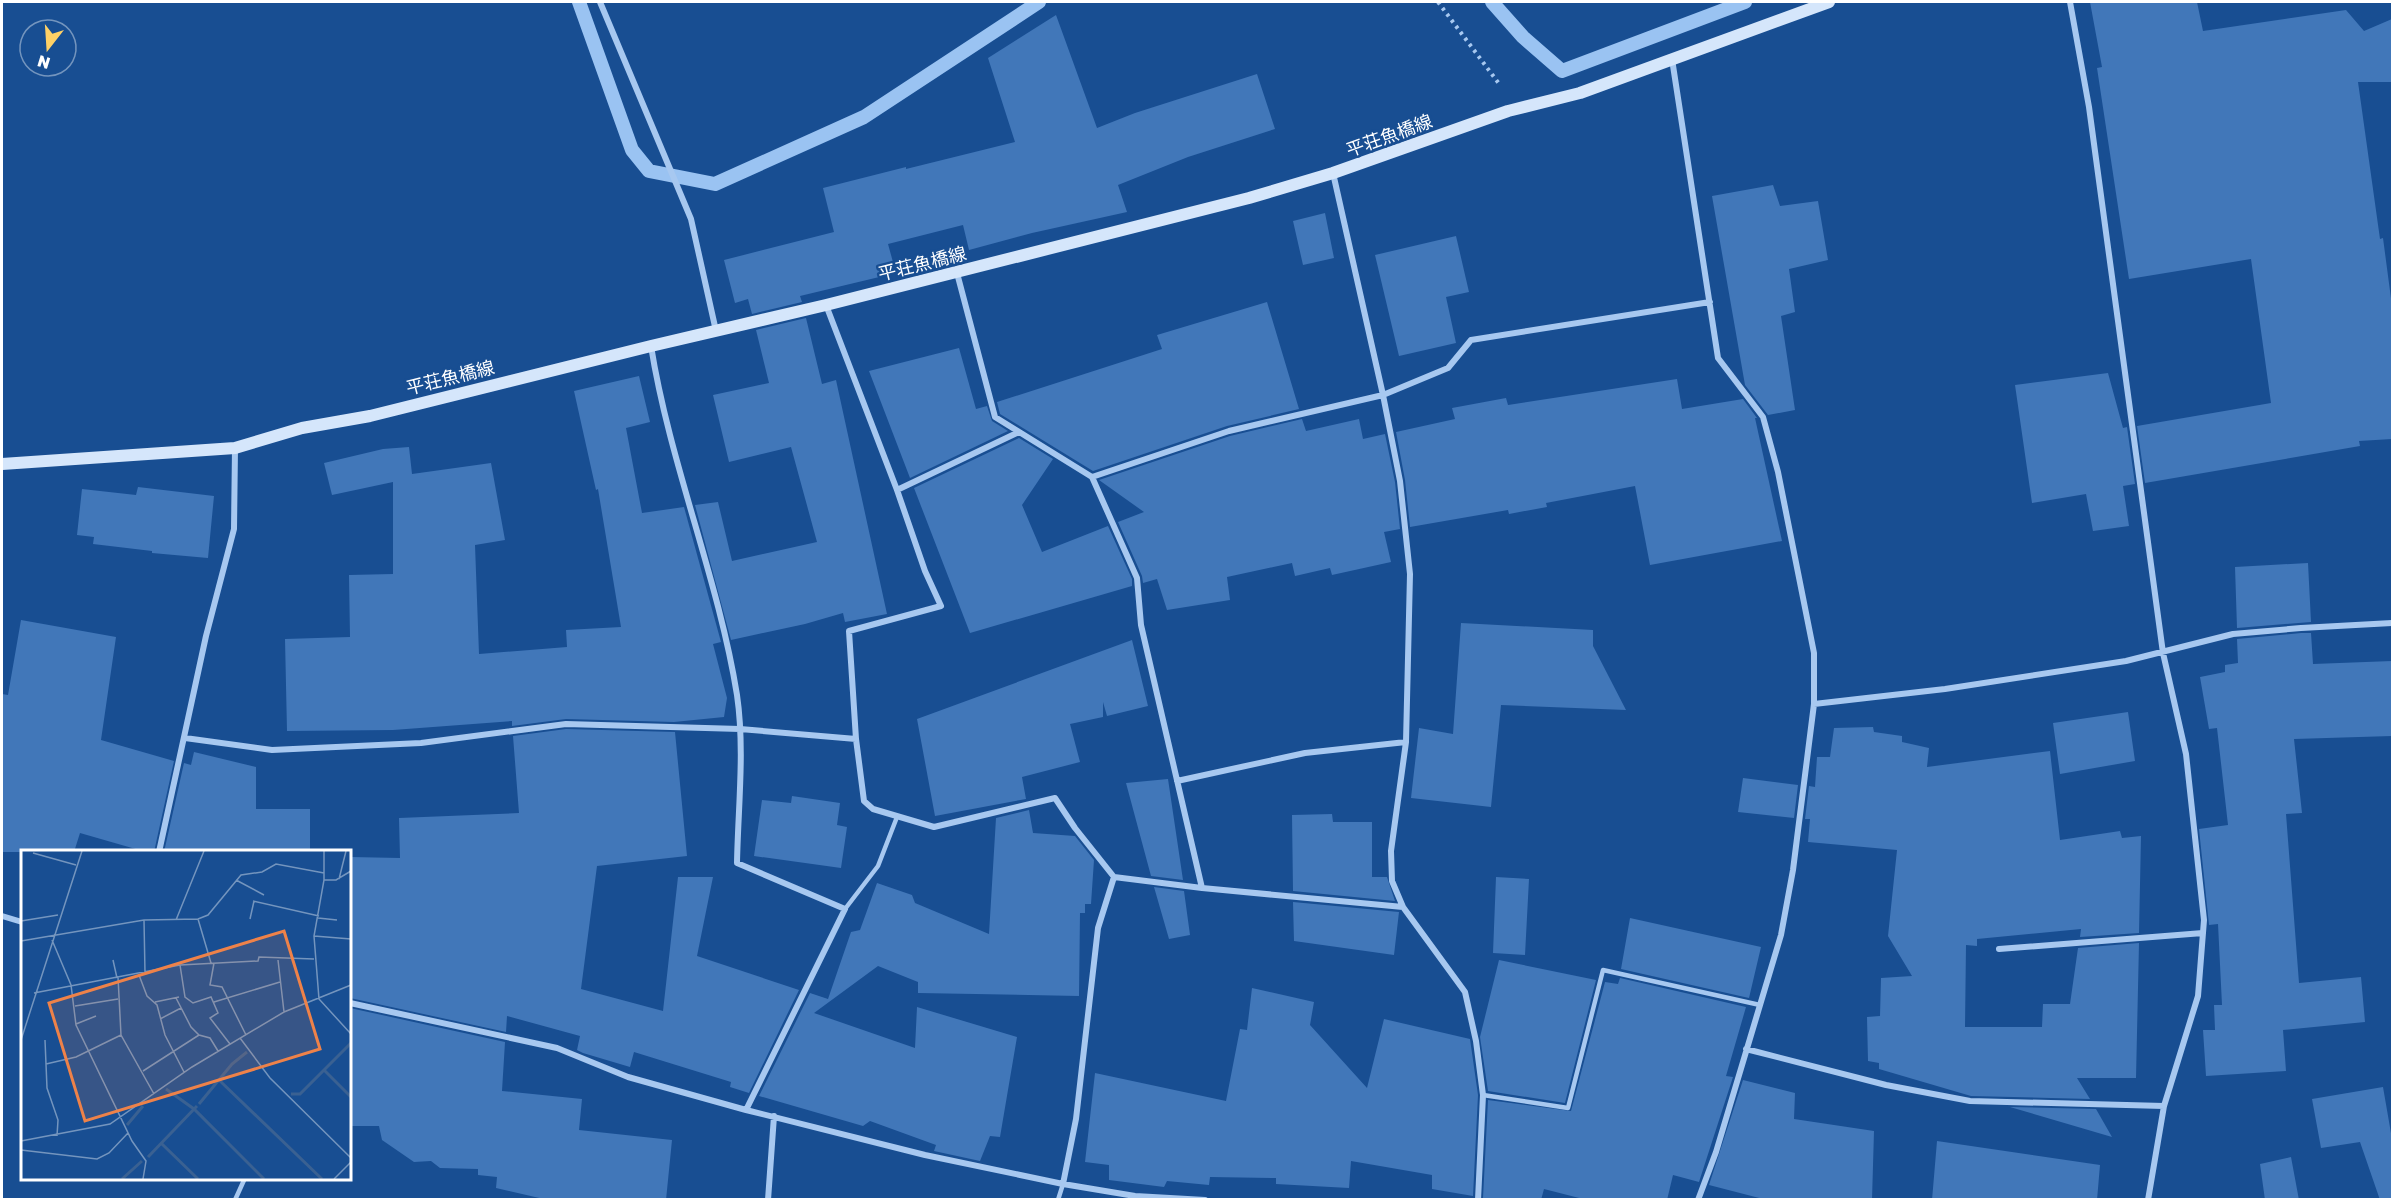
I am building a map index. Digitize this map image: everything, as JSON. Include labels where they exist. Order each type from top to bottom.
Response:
[{"type":"main road","name":"平荘魚橋線","points":[[2,464],[235,448],[302,428],[370,416],[957,273],[1249,198],[1333,173],[1508,111],[1580,93],[1829,2]]},
{"type":"street","points":[[600,2],[692,219],[716,332]]},
{"type":"street","points":[[2070,2],[2090,119],[2163,653],[2186,754],[2204,920],[2198,996],[2163,1106],[2148,1200]]},
{"type":"street","points":[[1672,59],[1718,358],[1763,417],[1778,472],[1814,653],[1814,704],[1794,870],[1781,935],[1716,1152],[1698,1200]]},
{"type":"street","points":[[1333,173],[1400,481],[1410,574],[1406,742],[1391,851],[1392,880],[1403,907],[1465,992],[1476,1041],[1483,1095],[1478,1200]]},
{"type":"street","points":[[957,273],[995,417],[1092,477],[1137,578],[1141,625],[1202,888]]},
{"type":"street","points":[[1092,477],[1229,430],[1383,395],[1448,368],[1471,340],[1710,302]]},
{"type":"street","points":[[826,305],[897,490],[925,571],[941,606],[849,631],[856,739],[864,801],[873,809],[934,827],[1054,798],[1114,877],[1202,888],[1403,907]]},
{"type":"street","points":[[651,346],[658,390],[713,583],[737,695],[740,729],[737,863],[845,909],[746,1110]]},
{"type":"street","points":[[897,490],[1019,432]]},
{"type":"street","points":[[159,850],[206,636],[234,529],[235,448]]},
{"type":"street","points":[[1814,704],[1945,689],[2126,662],[2233,634],[2392,623]]},
{"type":"street","points":[[185,738],[272,750],[421,743],[566,724],[740,729],[856,739]]},
{"type":"street","points":[[1177,781],[1305,753],[1406,742]]},
{"type":"street","points":[[1063,1184],[1076,1119],[1098,928],[1114,877]]},
{"type":"street","points":[[2,916],[21,922]]},
{"type":"street","points":[[1999,949],[2204,933]]},
{"type":"street","points":[[351,1003],[558,1048],[628,1077],[746,1110],[925,1155],[1063,1184],[1135,1196],[1205,1200]]},
{"type":"street","points":[[1746,1048],[1886,1085],[1970,1101],[2163,1106]]},
{"type":"street","points":[[768,1200],[774,1116]]},
{"type":"lane","points":[[845,909],[878,866],[897,817]]},
{"type":"lane","points":[[1483,1095],[1568,1108],[1603,970],[1760,1005]]},
{"type":"lane","points":[[236,1200],[245,1180]]},
{"type":"lane","points":[[1058,1200],[1063,1184]]},
{"type":"path","points":[[1438,2],[1500,84],[1508,111]]},
{"type":"building","points":[[2090,2],[2197,2],[2203,31],[2346,10],[2364,31],[2392,19],[2392,82],[2358,82],[2380,239],[2383,238],[2392,306],[2392,439],[2359,441],[2360,446],[2145,483],[2137,426],[2271,403],[2251,259],[2129,279],[2097,68],[2102,67]]},
{"type":"building","points":[[1056,15],[1097,128],[1135,113],[1257,74],[1275,129],[1188,157],[1118,185],[1127,212],[969,250],[963,225],[888,244],[896,273],[800,296],[802,302],[752,314],[748,299],[735,303],[724,260],[834,232],[823,188],[1015,142],[988,58]]},
{"type":"building","points":[[1773,185],[1780,206],[1818,201],[1828,260],[1789,269],[1795,312],[1781,316],[1795,410],[1768,415],[1745,385],[1712,196]]},
{"type":"building","points":[[1325,213],[1334,258],[1303,265],[1293,221]]},
{"type":"building","points":[[1456,236],[1469,292],[1446,297],[1456,343],[1399,356],[1375,255]]},
{"type":"building","points":[[1267,302],[1299,409],[1227,426],[1093,471],[1000,414],[997,402],[1162,349],[1157,335]]},
{"type":"building","points":[[806,318],[822,384],[836,380],[887,614],[845,622],[843,613],[731,640],[695,505],[718,502],[732,561],[817,542],[791,447],[729,462],[713,395],[769,383],[756,330]]},
{"type":"building","points":[[959,348],[976,409],[987,406],[992,421],[1008,431],[910,478],[869,371]]},
{"type":"building","points":[[2108,373],[2123,428],[2127,427],[2135,484],[2123,486],[2129,526],[2093,531],[2086,494],[2032,503],[2015,385]]},
{"type":"building","points":[[639,376],[650,422],[626,428],[642,513],[684,507],[721,642],[713,644],[727,698],[724,717],[674,722],[566,719],[512,726],[512,721],[393,730],[287,731],[285,639],[350,637],[349,575],[393,574],[393,482],[332,495],[324,463],[383,449],[409,447],[412,474],[491,463],[505,540],[475,545],[479,654],[567,647],[566,630],[621,627],[598,489],[596,490],[574,391]]},
{"type":"building","points":[[1677,379],[1682,409],[1743,399],[1757,418],[1755,418],[1782,541],[1650,565],[1635,486],[1546,503],[1547,507],[1509,514],[1508,510],[1410,527],[1405,480],[1396,432],[1455,419],[1452,408],[1506,398],[1508,405]]},
{"type":"building","points":[[1302,419],[1306,431],[1359,419],[1363,439],[1385,434],[1395,482],[1400,529],[1384,532],[1391,562],[1332,575],[1330,568],[1295,576],[1292,563],[1227,577],[1230,600],[1167,610],[1157,579],[1143,583],[1118,522],[1144,512],[1099,480],[1230,436]]},
{"type":"building","points":[[1019,438],[1053,459],[1022,505],[1042,552],[1108,526],[1132,579],[1132,586],[970,633],[914,488]]},
{"type":"building","points":[[138,487],[214,496],[208,558],[152,553],[152,551],[93,544],[94,537],[77,535],[82,489],[136,495]]},
{"type":"building","points":[[2308,563],[2311,622],[2237,628],[2235,567]]},
{"type":"building","points":[[21,620],[116,637],[101,740],[174,761],[154,850],[139,850],[80,833],[75,850],[2,852],[2,694],[8,695]]},
{"type":"building","points":[[1461,623],[1593,630],[1593,646],[1626,710],[1501,705],[1491,807],[1411,798],[1419,728],[1453,734]]},
{"type":"building","points":[[2311,633],[2313,664],[2392,661],[2392,736],[2294,739],[2302,813],[2286,814],[2299,983],[2361,977],[2365,1022],[2283,1030],[2286,1071],[2206,1076],[2203,1030],[2215,1030],[2214,1005],[2222,1005],[2218,924],[2209,925],[2199,829],[2228,825],[2217,728],[2209,729],[2200,677],[2225,672],[2225,665],[2238,663],[2237,639]]},
{"type":"building","points":[[1132,640],[1148,706],[1107,716],[1103,702],[1103,717],[1070,724],[1080,762],[1022,777],[1026,799],[935,816],[917,719]]},
{"type":"building","points":[[2128,712],[2135,761],[2060,774],[2053,723]]},
{"type":"building","points":[[1873,727],[1874,732],[1902,736],[1902,742],[1929,748],[1927,767],[2050,751],[2060,840],[2120,831],[2122,838],[2141,836],[2139,933],[2080,937],[2081,929],[1977,939],[1977,946],[1966,945],[1965,1027],[2042,1027],[2043,1004],[2070,1004],[2078,948],[2139,943],[2136,1078],[2077,1078],[2090,1099],[1971,1096],[1879,1069],[1879,1063],[1868,1061],[1867,1017],[1880,1016],[1881,978],[1912,976],[1888,936],[1897,850],[1808,842],[1810,819],[1805,819],[1809,786],[1815,787],[1817,757],[1830,757],[1834,728]]},
{"type":"building","points":[[566,729],[675,732],[687,856],[597,866],[581,989],[663,1011],[678,877],[713,877],[697,956],[799,990],[749,1093],[730,1087],[731,1082],[634,1052],[630,1067],[583,1053],[577,1050],[580,1036],[507,1016],[506,1032],[351,998],[351,857],[400,858],[399,818],[519,813],[513,736]]},
{"type":"building","points":[[194,752],[256,767],[256,809],[310,809],[310,850],[164,850],[184,763],[191,765]]},
{"type":"building","points":[[1743,778],[1798,785],[1794,818],[1738,812]]},
{"type":"building","points":[[1168,779],[1183,880],[1151,876],[1126,783]]},
{"type":"building","points":[[792,796],[840,803],[837,825],[847,827],[841,868],[754,856],[762,800],[791,803]]},
{"type":"building","points":[[1029,810],[1033,833],[1075,836],[1094,860],[1091,904],[1085,904],[1085,913],[1080,913],[1079,996],[918,993],[918,982],[878,966],[814,1013],[915,1048],[917,1007],[1017,1037],[1000,1137],[990,1136],[980,1161],[934,1151],[936,1145],[870,1121],[863,1126],[759,1096],[810,993],[828,999],[851,932],[860,930],[877,883],[912,895],[915,903],[989,934],[996,818]]},
{"type":"building","points":[[1332,814],[1333,822],[1372,822],[1372,877],[1387,877],[1395,901],[1293,891],[1292,815]]},
{"type":"building","points":[[1496,877],[1529,879],[1525,955],[1493,953]]},
{"type":"building","points":[[1154,887],[1184,891],[1190,935],[1169,939]]},
{"type":"building","points":[[1293,902],[1399,912],[1394,955],[1294,941]]},
{"type":"building","points":[[1630,918],[1761,947],[1749,998],[1621,969]]},
{"type":"building","points":[[1499,960],[1596,980],[1565,1103],[1488,1091],[1480,1037]]},
{"type":"building","points":[[1620,978],[1746,1007],[1726,1076],[1733,1077],[1699,1182],[1673,1175],[1667,1200],[1587,1200],[1544,1189],[1541,1200],[1483,1198],[1488,1100],[1571,1111],[1605,982],[1618,984]]},
{"type":"building","points":[[1252,988],[1314,1002],[1310,1025],[1367,1088],[1384,1019],[1470,1039],[1478,1095],[1473,1196],[1432,1189],[1432,1175],[1351,1161],[1349,1188],[1276,1184],[1276,1178],[1210,1177],[1209,1185],[1167,1181],[1164,1187],[1109,1180],[1109,1165],[1085,1162],[1095,1073],[1226,1101],[1240,1029],[1247,1030]]},
{"type":"building","points":[[351,1008],[505,1042],[502,1091],[582,1099],[579,1130],[672,1140],[666,1200],[548,1200],[496,1188],[497,1177],[478,1175],[478,1169],[440,1168],[431,1161],[414,1162],[382,1140],[379,1126],[351,1126]]},
{"type":"building","points":[[1743,1080],[1795,1093],[1794,1119],[1874,1131],[1872,1200],[1767,1200],[1709,1185]]},
{"type":"building","points":[[2383,1087],[2392,1139],[2392,1200],[2380,1200],[2360,1142],[2321,1148],[2312,1099]]},
{"type":"building","points":[[2010,1107],[2096,1109],[2112,1137]]},
{"type":"building","points":[[1937,1141],[2100,1165],[2097,1200],[1932,1200]]},
{"type":"building","points":[[2291,1157],[2299,1200],[2265,1200],[2260,1164]]},
{"type":"waterway","points":[[579,2],[632,150],[649,171],[715,184],[864,117],[1039,2]]},
{"type":"waterway","points":[[1492,2],[1523,37],[1562,71],[1745,2]]}]
